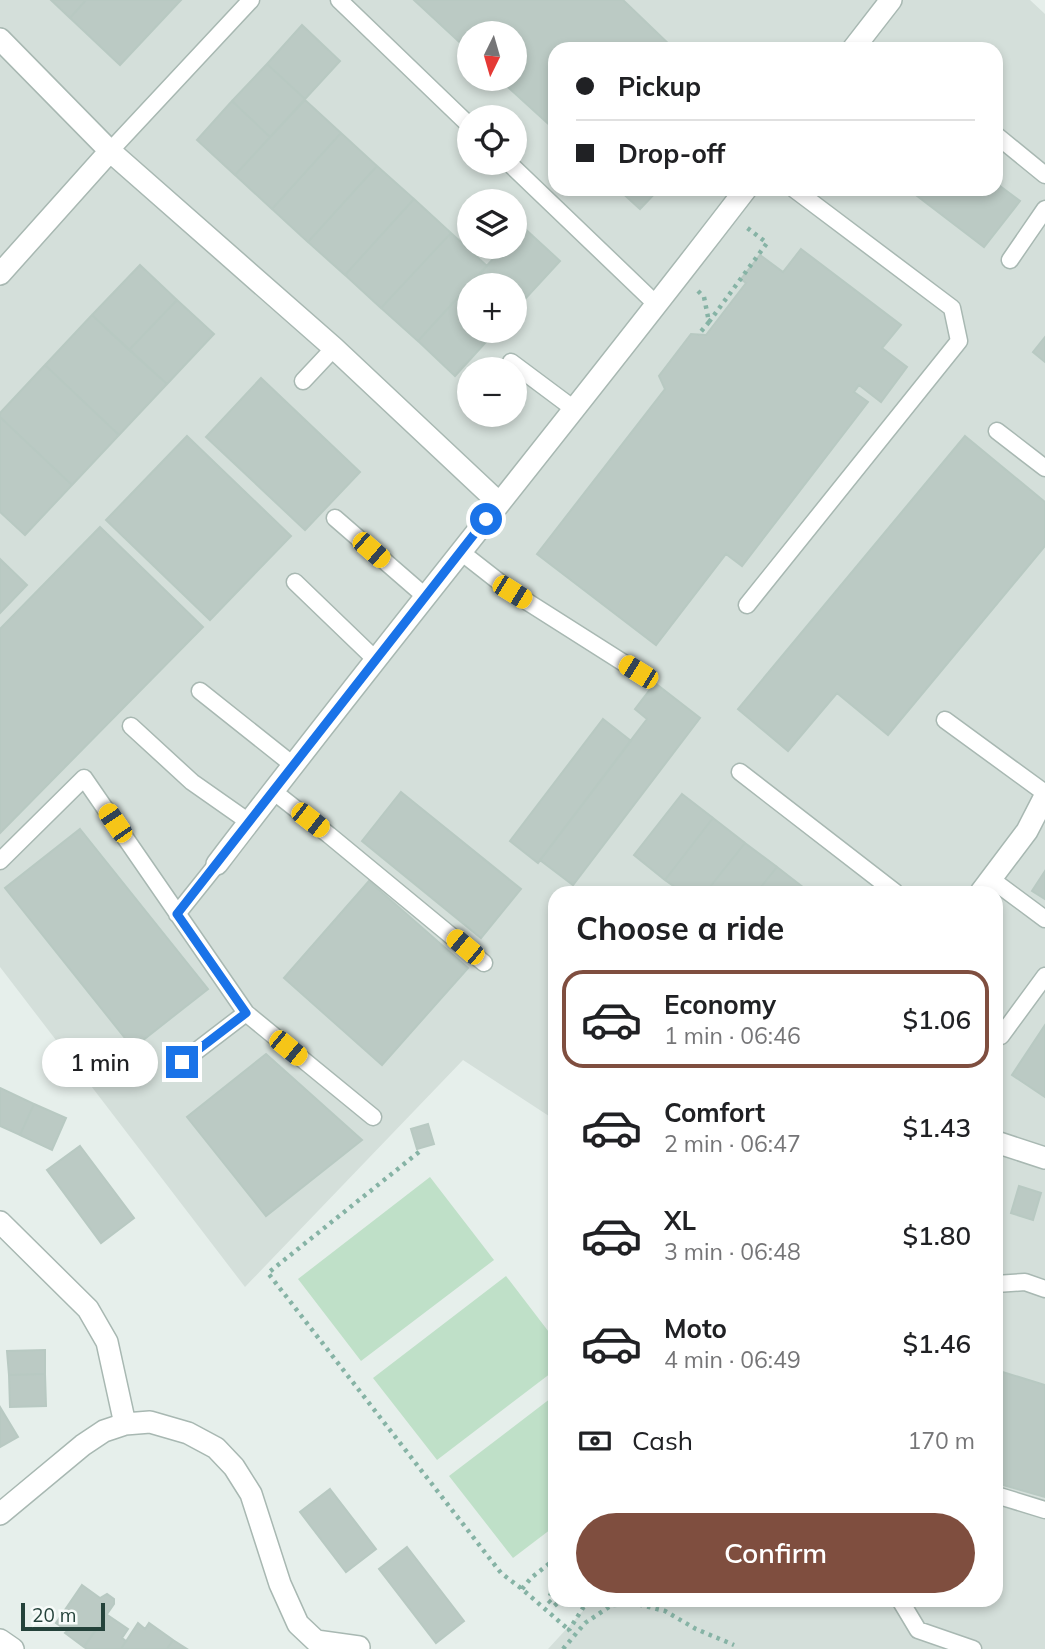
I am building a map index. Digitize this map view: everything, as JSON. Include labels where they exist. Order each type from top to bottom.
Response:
[{"type":"street","points":[[858,42],[891,0]]},
{"type":"street","points":[[0,38],[110,151],[334,348],[499,503]]},
{"type":"street","points":[[0,274],[110,151]]},
{"type":"street","points":[[217,864],[740,196]]},
{"type":"street","points":[[986,886],[1027,831],[1045,794]]},
{"type":"street","points":[[1003,1147],[1045,1158]]},
{"type":"street","points":[[0,1222],[88,1309],[107,1342],[125,1424]]},
{"type":"street","points":[[0,1514],[83,1445],[104,1431],[125,1424],[150,1422],[188,1433],[216,1448],[234,1467],[251,1494],[280,1584],[298,1624],[316,1641],[359,1647]]},
{"type":"street","points":[[0,1640],[13,1649]]},
{"type":"lane","points":[[110,151],[251,0]]},
{"type":"lane","points":[[339,0],[457,113]]},
{"type":"lane","points":[[1003,141],[1045,175]]},
{"type":"lane","points":[[522,175],[657,305]]},
{"type":"lane","points":[[747,605],[959,341],[952,308],[803,196]]},
{"type":"lane","points":[[1010,260],[1045,209]]},
{"type":"lane","points":[[303,380],[334,348]]},
{"type":"lane","points":[[527,374],[574,409]]},
{"type":"lane","points":[[997,431],[1045,468]]},
{"type":"lane","points":[[335,518],[426,597]]},
{"type":"lane","points":[[461,552],[512,592],[638,672]]},
{"type":"lane","points":[[295,582],[376,660]]},
{"type":"lane","points":[[200,691],[293,765]]},
{"type":"lane","points":[[945,720],[1045,794]]},
{"type":"lane","points":[[131,726],[192,782],[249,822]]},
{"type":"lane","points":[[740,772],[887,886]]},
{"type":"lane","points":[[0,861],[84,778],[246,1013],[373,1117]]},
{"type":"lane","points":[[273,791],[484,963]]},
{"type":"lane","points":[[177,914],[217,864]]},
{"type":"lane","points":[[1003,896],[1045,919]]},
{"type":"lane","points":[[1003,1033],[1045,976]]},
{"type":"lane","points":[[182,1062],[246,1013]]},
{"type":"lane","points":[[1003,1284],[1025,1282],[1045,1289]]},
{"type":"lane","points":[[1003,1496],[1045,1510]]},
{"type":"lane","points":[[904,1607],[919,1630],[973,1649]]},
{"type":"path","points":[[698,335],[767,243],[727,213]]},
{"type":"path","points":[[678,277],[705,297],[709,322]]},
{"type":"path","points":[[419,1152],[268,1273],[501,1573],[575,1636]]},
{"type":"path","points":[[522,1589],[548,1565]]},
{"type":"path","points":[[569,1630],[583,1607]]},
{"type":"path","points":[[564,1649],[585,1623],[609,1607]]},
{"type":"path","points":[[649,1607],[665,1611],[696,1629],[734,1645]]},
{"type":"shaded area","points":[[0,0],[1030,0],[1045,14],[1045,1649],[548,1649],[587,1607],[1003,1607],[1003,886],[548,886],[548,1115],[463,1060],[245,1287],[0,967]]},
{"type":"green space","points":[[430,1177],[494,1260],[361,1361],[298,1279]]},
{"type":"green space","points":[[506,1276],[548,1331],[548,1375],[437,1460],[373,1378]]},
{"type":"green space","points":[[548,1400],[548,1531],[513,1558],[449,1476]]},
{"type":"building","points":[[51,0],[86,0],[70,18]]},
{"type":"building","points":[[86,0],[181,0],[120,65],[70,18]]},
{"type":"building","points":[[414,0],[623,0],[667,42],[548,42],[548,124],[512,91],[527,91],[527,21],[457,21],[457,40]]},
{"type":"building","points":[[302,25],[340,61],[305,99],[267,64]]},
{"type":"building","points":[[267,64],[305,99],[270,137],[232,101]]},
{"type":"building","points":[[305,100],[341,133],[272,209],[235,175]]},
{"type":"building","points":[[232,101],[270,137],[235,175],[197,140]]},
{"type":"building","points":[[341,133],[377,166],[308,242],[272,209]]},
{"type":"building","points":[[377,166],[414,199],[345,275],[308,242]]},
{"type":"building","points":[[1003,188],[1020,201],[984,247],[917,196],[1003,196]]},
{"type":"building","points":[[626,196],[652,196],[640,209]]},
{"type":"building","points":[[414,199],[451,233],[381,308],[345,275]]},
{"type":"building","points":[[527,231],[560,261],[527,297],[527,273],[480,273],[493,259],[527,259]]},
{"type":"building","points":[[451,233],[457,238],[457,259],[479,259],[487,266],[481,273],[457,273],[457,299],[418,341],[381,308]]},
{"type":"building","points":[[801,249],[901,325],[882,348],[907,367],[881,402],[859,385],[854,392],[868,402],[742,566],[726,554],[656,645],[537,554],[665,389],[659,376],[691,334],[706,335],[746,283],[741,279],[760,255],[783,272]]},
{"type":"building","points":[[140,265],[177,300],[129,350],[92,315]]},
{"type":"building","points":[[457,298],[457,343],[485,343],[472,357],[457,357],[455,376],[418,341]]},
{"type":"building","points":[[177,300],[214,334],[167,384],[129,350]]},
{"type":"building","points":[[92,315],[167,384],[119,435],[45,365]]},
{"type":"building","points":[[1045,337],[1045,362],[1033,352]]},
{"type":"building","points":[[45,365],[119,435],[72,485],[0,417],[0,413]]},
{"type":"building","points":[[261,378],[360,472],[305,530],[206,437]]},
{"type":"building","points":[[0,417],[72,485],[25,535],[0,512]]},
{"type":"building","points":[[187,436],[291,536],[210,620],[106,520]]},
{"type":"building","points":[[965,436],[1045,502],[1045,546],[888,735],[837,693],[788,751],[738,709]]},
{"type":"building","points":[[100,527],[203,627],[0,833],[0,629]]},
{"type":"building","points":[[0,559],[27,585],[0,613]]},
{"type":"building","points":[[655,683],[700,718],[573,885],[540,860],[647,719],[635,709]]},
{"type":"building","points":[[603,719],[631,741],[538,863],[510,841]]},
{"type":"building","points":[[401,792],[521,889],[481,938],[362,841]]},
{"type":"building","points":[[682,794],[713,818],[665,880],[634,855]]},
{"type":"building","points":[[713,818],[745,843],[711,886],[674,886],[665,880]]},
{"type":"building","points":[[80,829],[208,989],[133,1048],[5,888]]},
{"type":"building","points":[[745,843],[777,867],[762,886],[711,886]]},
{"type":"building","points":[[777,867],[802,886],[762,886]]},
{"type":"building","points":[[1045,871],[1045,899],[1032,891]]},
{"type":"building","points":[[369,881],[468,968],[382,1065],[284,978]]},
{"type":"building","points":[[1045,1025],[1045,1097],[1012,1075]]},
{"type":"building","points":[[266,1054],[362,1140],[266,1216],[187,1117]]},
{"type":"building","points":[[0,1088],[34,1104],[20,1135],[0,1126]]},
{"type":"building","points":[[34,1104],[66,1118],[52,1150],[20,1135]]},
{"type":"building","points":[[428,1124],[434,1144],[417,1149],[411,1129]]},
{"type":"building","points":[[80,1146],[134,1218],[101,1243],[47,1170]]},
{"type":"building","points":[[1019,1186],[1041,1193],[1033,1220],[1011,1213]]},
{"type":"building","points":[[45,1350],[45,1374],[9,1375],[7,1351]]},
{"type":"building","points":[[1003,1372],[1045,1385],[1045,1497],[1003,1485]]},
{"type":"building","points":[[45,1374],[46,1406],[10,1407],[9,1375]]},
{"type":"building","points":[[0,1407],[18,1437],[0,1447]]},
{"type":"building","points":[[330,1489],[376,1549],[346,1572],[300,1512]]},
{"type":"building","points":[[407,1547],[464,1621],[436,1643],[379,1569]]},
{"type":"building","points":[[82,1585],[100,1598],[107,1594],[114,1599],[114,1604],[84,1647],[56,1623]]},
{"type":"building","points":[[106,1614],[128,1629],[122,1638],[126,1641],[121,1649],[87,1649],[84,1647]]},
{"type":"building","points":[[138,1623],[145,1629],[149,1623],[173,1640],[167,1649],[121,1649]]},
{"type":"building","points":[[173,1640],[187,1649],[167,1649]]},
{"type":"route","points":[[182,1062],[246,1013],[177,914],[486,519]]}]
